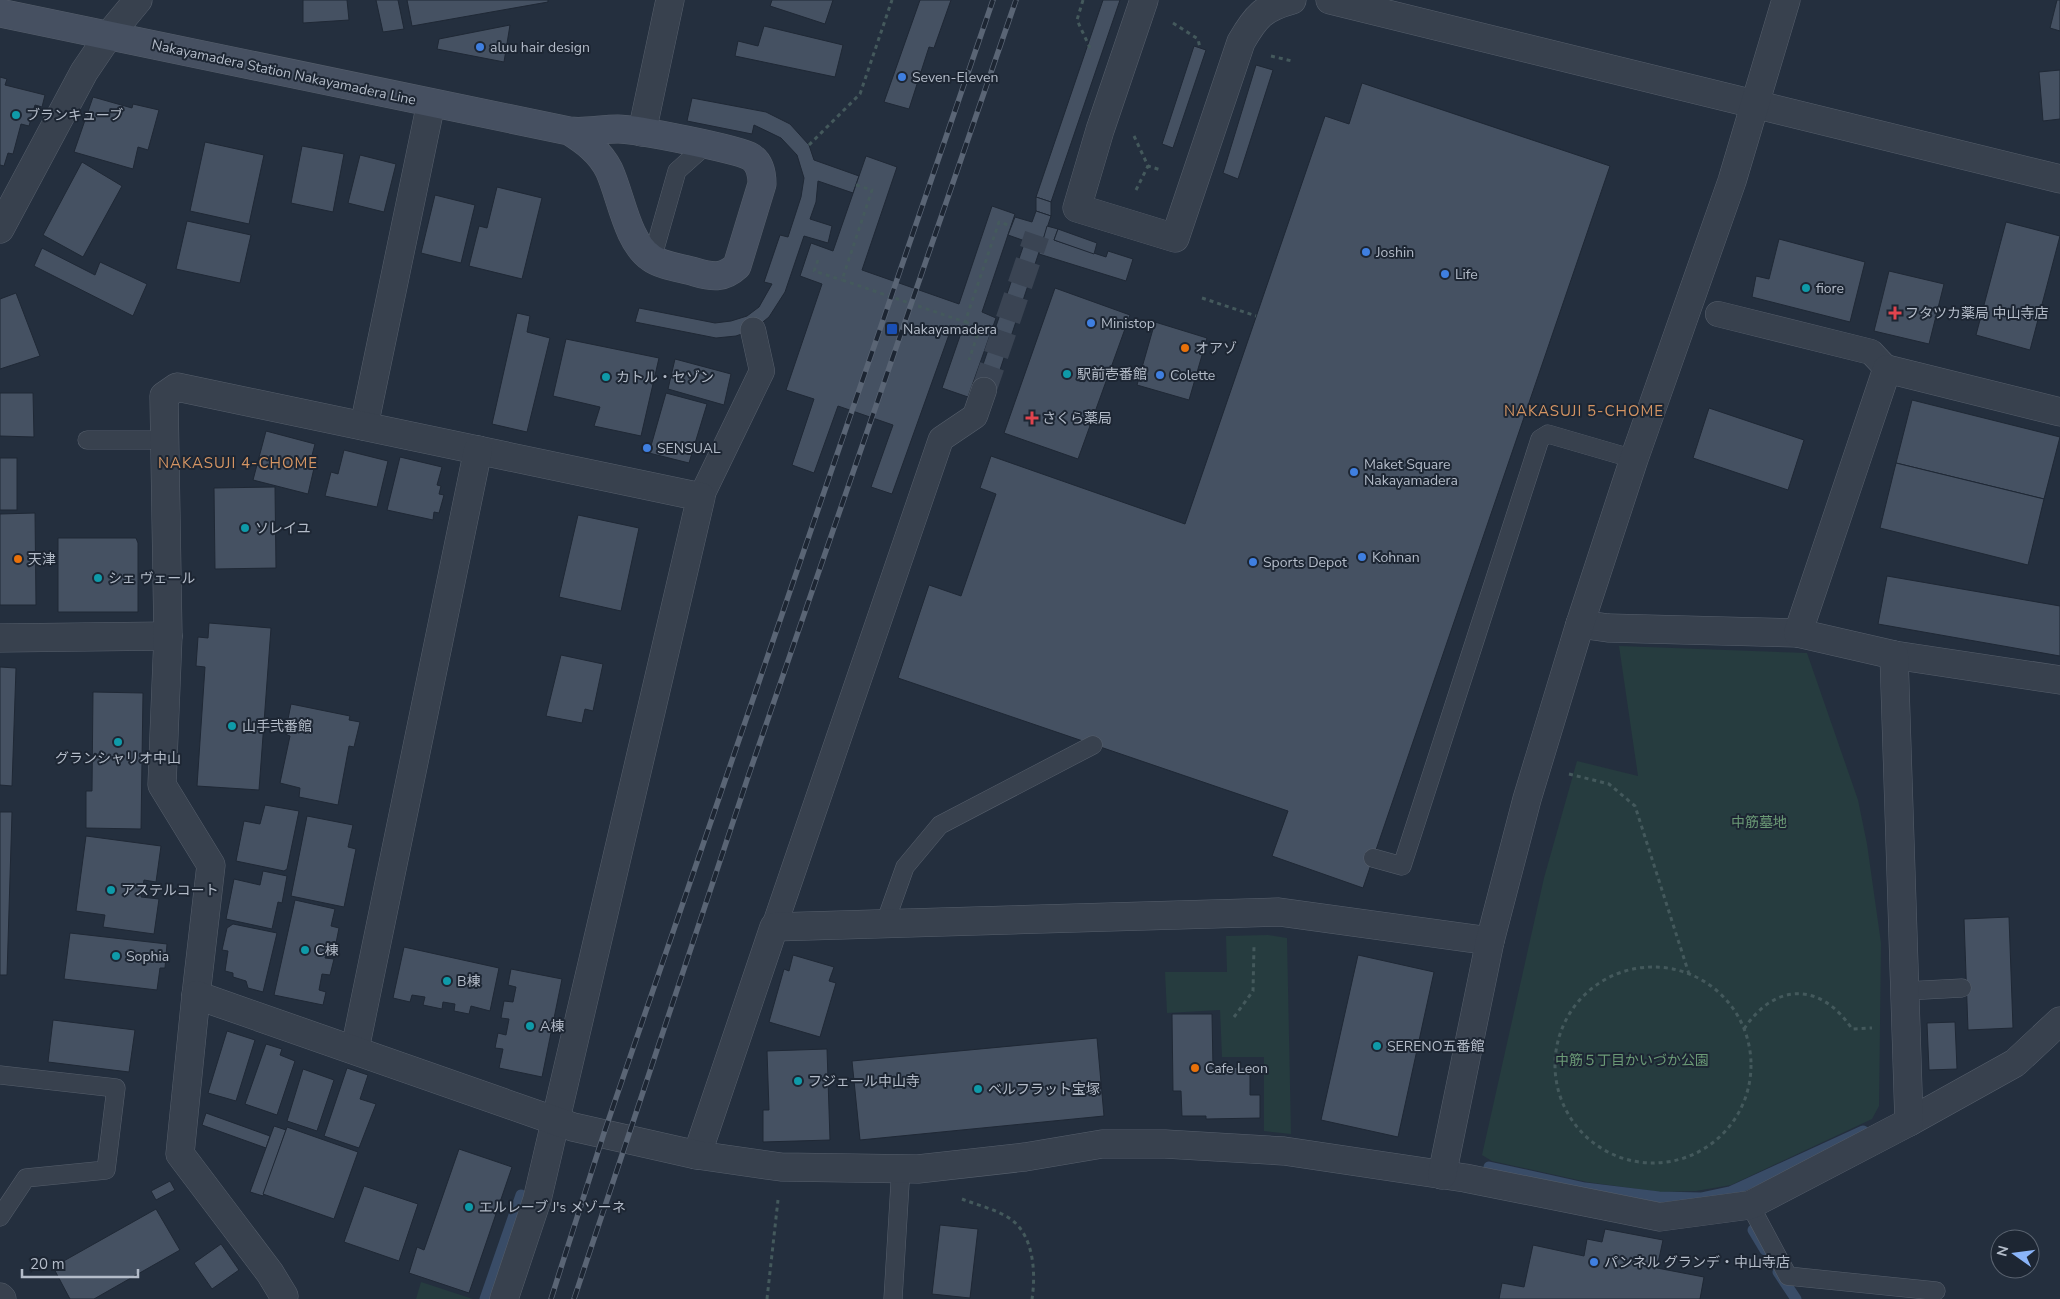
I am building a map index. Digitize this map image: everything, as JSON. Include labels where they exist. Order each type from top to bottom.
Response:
[{"type":"main road","name":"Nakayamadera Station Nakayamadera Line","points":[[0,13],[568,131],[597,132],[619,129],[642,132],[750,156],[756,161],[762,172],[762,184],[736,266],[728,274],[710,276],[652,259],[635,239],[609,170],[588,144],[568,131]]},
{"type":"street","points":[[0,229],[84,72],[109,36],[138,0]]},
{"type":"street","points":[[642,132],[670,0]]},
{"type":"street","points":[[1144,0],[1100,130],[1077,208],[1175,238],[1241,42],[1253,20],[1270,6],[1292,0]]},
{"type":"street","points":[[1330,0],[2060,179]]},
{"type":"street","points":[[1442,1175],[1490,941],[1527,799],[1580,624],[1634,459],[1732,181],[1753,105],[1786,0]]},
{"type":"street","points":[[364,426],[431,103]]},
{"type":"street","points":[[1718,314],[1871,352],[1887,369],[2060,412]]},
{"type":"street","points":[[504,1299],[537,1200],[701,497],[762,371],[753,330]]},
{"type":"street","points":[[1798,633],[1887,369]]},
{"type":"street","points":[[283,1298],[270,1273],[180,1154],[211,865],[162,785],[168,636],[164,396],[177,387],[701,497]]},
{"type":"street","points":[[697,1156],[941,439],[975,416],[984,390]]},
{"type":"street","points":[[356,1049],[478,450]]},
{"type":"street","points":[[1580,624],[1608,628],[1798,633],[1894,655],[2060,680]]},
{"type":"street","points":[[0,638],[168,636]]},
{"type":"street","points":[[1894,655],[1909,1122]]},
{"type":"street","points":[[774,926],[1278,912],[1490,941]]},
{"type":"street","points":[[196,995],[356,1049],[573,1127],[697,1156],[781,1167],[901,1167],[918,1169],[1026,1157],[1102,1144],[1165,1144],[1284,1151],[1442,1175],[1660,1217],[1750,1205],[1909,1122],[2015,1063],[2060,1021]]},
{"type":"lane","points":[[652,259],[677,171],[706,145]]},
{"type":"lane","points":[[1373,858],[1402,866],[1540,439],[1548,434],[1634,459]]},
{"type":"lane","points":[[87,440],[164,440]]},
{"type":"lane","points":[[885,923],[905,867],[940,825],[1093,745]]},
{"type":"lane","points":[[1905,991],[1962,988]]},
{"type":"lane","points":[[0,1075],[116,1088],[106,1170],[26,1178],[0,1217]]},
{"type":"lane","points":[[893,1299],[901,1167]]},
{"type":"lane","points":[[1750,1205],[1788,1276],[1936,1290]]},
{"type":"path","points":[[809,145],[860,94],[892,0]]},
{"type":"path","points":[[1266,62],[1268,56],[1292,61]]},
{"type":"path","points":[[842,280],[872,190],[856,185]]},
{"type":"path","points":[[965,322],[1000,222],[1011,226]]},
{"type":"path","points":[[818,260],[814,271],[980,327],[972,351]]},
{"type":"path","points":[[1202,298],[1256,316]]},
{"type":"path","points":[[1561,772],[1609,784],[1635,806],[1689,974]]},
{"type":"path","points":[[1234,1017],[1253,991],[1255,912]]},
{"type":"path","points":[[1648,966],[1682,970],[1711,985],[1734,1009],[1744,1029],[1748,1040],[1752,1071],[1745,1103],[1728,1130],[1704,1150],[1674,1162],[1643,1164],[1612,1156],[1585,1138],[1566,1113],[1555,1082],[1556,1049],[1567,1018],[1587,991],[1616,973],[1648,966]]},
{"type":"path","points":[[1744,1029],[1754,1013],[1770,1001],[1798,994],[1807,994],[1826,1001],[1841,1013],[1852,1029]]},
{"type":"path","points":[[767,1299],[781,1167]]},
{"type":"path","points":[[960,1198],[1010,1218],[1028,1240],[1035,1279],[1032,1299]]},
{"type":"green space","name":"中筋５丁目かいづか公園","points":[[1619,646],[1807,653],[1858,800],[1867,844],[1881,943],[1879,1106],[1872,1119],[1731,1185],[1696,1191],[1660,1192],[1587,1182],[1492,1161],[1482,1155],[1544,878],[1577,761],[1638,776]]},
{"type":"green space","points":[[1268,935],[1287,938],[1291,1134],[1264,1131],[1264,1057],[1222,1057],[1220,1010],[1167,1013],[1165,972],[1227,972],[1226,936]]},
{"type":"green space","points":[[421,1282],[473,1299],[416,1299]]},
{"type":"building","points":[[303,0],[347,0],[349,20],[303,23]]},
{"type":"building","points":[[376,0],[398,0],[404,29],[383,32]]},
{"type":"building","points":[[407,0],[548,0],[548,2],[412,26]]},
{"type":"building","points":[[772,0],[833,0],[825,24],[770,6]]},
{"type":"building","points":[[920,0],[951,0],[934,48],[929,47],[909,109],[884,102]]},
{"type":"building","points":[[1103,0],[1120,0],[1051,202],[1036,197]]},
{"type":"building","points":[[2057,0],[2060,0],[2060,31],[2050,28]]},
{"type":"building","points":[[510,25],[504,62],[437,49],[439,39]]},
{"type":"building","points":[[764,26],[843,45],[835,77],[735,56],[738,41],[758,46]]},
{"type":"building","points":[[1194,46],[1206,50],[1173,148],[1162,144]]},
{"type":"building","points":[[1256,65],[1273,70],[1238,179],[1223,173]]},
{"type":"building","points":[[2060,70],[2060,119],[2043,121],[2039,72]]},
{"type":"building","name":"ブランキューブ","points":[[0,77],[7,79],[5,85],[45,95],[42,107],[35,105],[29,126],[21,124],[13,154],[8,153],[4,166],[0,165]]},
{"type":"building","name":"Maket Square Nakayamadera","points":[[1362,83],[1610,166],[1363,888],[1272,856],[1288,811],[898,678],[929,585],[961,596],[996,494],[980,488],[991,456],[1185,524],[1325,116],[1349,124]]},
{"type":"building","points":[[93,97],[132,108],[133,104],[159,110],[148,150],[138,147],[133,169],[74,152]]},
{"type":"building","points":[[692,98],[766,112],[790,124],[809,145],[814,160],[859,176],[853,193],[818,181],[816,202],[810,219],[832,226],[828,243],[804,236],[785,292],[769,317],[753,330],[736,336],[716,338],[635,322],[639,308],[715,323],[747,316],[759,307],[772,284],[764,282],[780,235],[788,237],[801,197],[804,178],[797,155],[781,138],[754,125],[752,134],[687,121]]},
{"type":"building","points":[[205,142],[264,155],[249,224],[190,211]]},
{"type":"building","points":[[302,146],[344,154],[333,212],[291,203]]},
{"type":"building","points":[[360,155],[396,164],[384,212],[348,203]]},
{"type":"building","points":[[866,156],[897,167],[862,270],[959,304],[992,206],[1015,214],[982,312],[996,318],[968,397],[942,388],[961,333],[951,329],[892,494],[871,487],[893,425],[838,406],[814,473],[792,465],[814,399],[786,390],[822,284],[800,276],[811,243],[833,251]]},
{"type":"building","points":[[82,162],[122,186],[83,257],[43,235]]},
{"type":"building","points":[[497,187],[542,198],[522,279],[469,266],[479,226],[487,228]]},
{"type":"building","points":[[435,195],[475,205],[461,263],[421,253]]},
{"type":"building","points":[[1036,197],[1051,202],[1051,216],[1036,211]]},
{"type":"building","points":[[1036,211],[1051,216],[992,394],[975,388],[1025,241],[1008,235],[1015,217],[1032,222]]},
{"type":"building","points":[[187,221],[251,235],[240,283],[176,269]]},
{"type":"building","points":[[2006,222],[2060,236],[2030,350],[1976,335]]},
{"type":"building","points":[[1047,226],[1058,229],[1054,240],[1106,257],[1108,251],[1133,259],[1126,281],[1039,254]]},
{"type":"building","points":[[1058,229],[1097,243],[1094,254],[1054,240]]},
{"type":"building","name":"fiore","points":[[1779,239],[1865,262],[1850,322],[1752,297],[1756,276],[1769,279]]},
{"type":"building","points":[[42,248],[95,275],[100,262],[147,284],[133,316],[34,266]]},
{"type":"building","points":[[1889,271],[1944,284],[1929,344],[1874,331]]},
{"type":"building","name":"駅前壱番館","points":[[1055,288],[1130,315],[1078,459],[1004,433]]},
{"type":"building","points":[[16,293],[40,356],[0,369],[0,299]]},
{"type":"building","points":[[517,313],[530,316],[527,332],[550,338],[527,432],[492,424]]},
{"type":"building","points":[[1155,322],[1207,338],[1189,400],[1137,385]]},
{"type":"building","name":"カトル・セゾン","points":[[566,339],[659,358],[641,436],[594,426],[600,407],[553,396]]},
{"type":"building","points":[[675,359],[731,374],[724,405],[668,389]]},
{"type":"building","points":[[0,393],[33,393],[34,437],[0,436]]},
{"type":"building","points":[[666,393],[707,404],[689,463],[649,453]]},
{"type":"building","points":[[1912,400],[2060,437],[2044,499],[1896,463]]},
{"type":"building","points":[[1709,408],[1804,440],[1788,490],[1693,458]]},
{"type":"building","points":[[266,431],[315,444],[310,463],[315,464],[308,494],[253,480]]},
{"type":"building","points":[[344,450],[388,461],[377,507],[325,496],[331,472],[338,474]]},
{"type":"building","points":[[400,457],[442,467],[437,485],[441,486],[439,494],[444,495],[439,513],[434,512],[433,520],[387,510]]},
{"type":"building","points":[[0,458],[17,458],[17,510],[0,510]]},
{"type":"building","points":[[1896,463],[2044,499],[2028,565],[1880,528]]},
{"type":"building","name":"ソレイユ","points":[[275,487],[276,568],[215,569],[214,488]]},
{"type":"building","name":"天津","points":[[35,513],[36,605],[0,605],[0,514]]},
{"type":"building","points":[[578,515],[639,528],[621,611],[559,597]]},
{"type":"building","name":"シェ ヴェール","points":[[58,538],[136,538],[138,543],[138,612],[58,612]]},
{"type":"building","points":[[1887,576],[2060,606],[2060,656],[1878,624]]},
{"type":"building","name":"山手弐番館","points":[[209,623],[271,628],[259,790],[197,786],[205,667],[196,666],[198,637],[208,638]]},
{"type":"building","points":[[561,655],[603,664],[593,711],[585,709],[582,723],[546,716]]},
{"type":"building","points":[[0,667],[16,668],[12,786],[0,785]]},
{"type":"building","name":"グランシャリオ中山","points":[[93,692],[143,693],[141,829],[86,828],[86,791],[92,791]]},
{"type":"building","points":[[291,704],[350,716],[349,720],[360,722],[354,747],[349,746],[338,805],[299,797],[300,788],[280,783],[290,736],[285,734]]},
{"type":"building","points":[[265,805],[299,811],[287,869],[284,871],[236,861],[244,821],[260,824]]},
{"type":"building","points":[[0,812],[12,812],[7,975],[0,975]]},
{"type":"building","points":[[307,816],[353,825],[348,847],[356,849],[344,907],[291,896]]},
{"type":"building","name":"アステルコート","points":[[86,836],[161,846],[156,882],[144,880],[141,897],[159,899],[154,934],[103,927],[105,915],[76,911]]},
{"type":"building","points":[[263,871],[287,876],[282,903],[278,902],[272,929],[226,919],[234,879],[260,885]]},
{"type":"building","name":"C棟","points":[[295,900],[335,909],[331,926],[339,928],[336,943],[329,942],[325,958],[334,959],[330,975],[322,974],[319,990],[326,992],[323,1005],[274,995]]},
{"type":"building","points":[[2009,917],[2013,1028],[1968,1030],[1964,919]]},
{"type":"building","points":[[233,924],[277,933],[263,992],[248,988],[246,981],[233,977],[233,973],[225,971],[228,951],[222,950],[227,928]]},
{"type":"building","name":"Sophia","points":[[70,933],[167,944],[165,968],[160,968],[157,990],[64,979]]},
{"type":"building","name":"B棟","points":[[404,947],[499,968],[490,1011],[471,1006],[469,1014],[454,1011],[455,1004],[443,1002],[442,1009],[423,1005],[425,997],[412,995],[410,1002],[393,998]]},
{"type":"building","points":[[793,955],[834,967],[829,981],[836,983],[820,1037],[769,1022],[784,969],[789,971]]},
{"type":"building","name":"SERENO五番館","points":[[1358,955],[1434,972],[1398,1137],[1321,1120]]},
{"type":"building","name":"A棟","points":[[511,969],[562,979],[542,1077],[499,1068],[503,1049],[495,1048],[498,1033],[506,1035],[509,1019],[501,1018],[504,1001],[513,1002],[516,987],[508,985]]},
{"type":"building","points":[[1172,1014],[1212,1014],[1213,1068],[1250,1067],[1250,1095],[1260,1095],[1260,1118],[1206,1119],[1206,1116],[1182,1116],[1181,1091],[1173,1091]]},
{"type":"building","points":[[53,1020],[135,1030],[129,1072],[48,1062]]},
{"type":"building","points":[[1955,1022],[1957,1069],[1929,1070],[1927,1023]]},
{"type":"building","points":[[227,1031],[255,1040],[236,1101],[208,1093]]},
{"type":"building","name":"ベルフラット宝塚","points":[[1097,1038],[1104,1116],[860,1140],[852,1061]]},
{"type":"building","points":[[266,1044],[282,1049],[280,1055],[295,1061],[277,1115],[245,1104]]},
{"type":"building","name":"フジェール中山寺","points":[[827,1049],[830,1140],[763,1142],[763,1110],[769,1110],[767,1051]]},
{"type":"building","points":[[347,1068],[368,1075],[360,1099],[376,1104],[359,1148],[324,1136]]},
{"type":"building","points":[[303,1069],[334,1080],[317,1131],[287,1121]]},
{"type":"building","points":[[206,1113],[270,1136],[266,1148],[202,1125]]},
{"type":"building","points":[[274,1126],[286,1130],[263,1196],[250,1192]]},
{"type":"building","points":[[287,1127],[358,1152],[334,1219],[263,1194]]},
{"type":"building","name":"エルレーブ J's メゾーネ","points":[[459,1149],[512,1167],[469,1293],[409,1273],[417,1247],[424,1250]]},
{"type":"building","points":[[170,1181],[175,1190],[156,1200],[151,1191]]},
{"type":"building","points":[[364,1186],[418,1204],[399,1261],[344,1242]]},
{"type":"building","points":[[156,1209],[180,1250],[94,1299],[70,1299],[53,1267]]},
{"type":"building","points":[[940,1225],[978,1229],[970,1298],[932,1294]]},
{"type":"building","name":"パンネル グランデ・中山寺店","points":[[1605,1229],[1663,1240],[1657,1268],[1704,1277],[1700,1299],[1499,1299],[1502,1283],[1524,1287],[1533,1245],[1584,1256],[1587,1239],[1602,1242]]},
{"type":"building","points":[[221,1244],[239,1270],[212,1289],[194,1263]]},
{"type":"waterway","points":[[1489,1167],[1585,1188],[1659,1197],[1702,1198],[1730,1192],[1863,1131]]},
{"type":"waterway","points":[[485,1299],[521,1195]]},
{"type":"waterway","points":[[1753,1230],[1765,1250]]},
{"type":"waterway","points":[[1778,1272],[1796,1299]]},
{"type":"tunnel","points":[[984,390],[1037,235]]},
{"type":"railway","points":[[551,1299],[604,1133],[993,0]]},
{"type":"railway","points":[[574,1299],[749,774],[1016,0]]},
{"type":"place","name":"aluu hair design","points":[[480,47]]},
{"type":"place","name":"Seven-Eleven","points":[[902,77]]},
{"type":"place","name":"ブランキューブ","points":[[16,115]]},
{"type":"place","name":"Joshin","points":[[1366,252]]},
{"type":"place","name":"Life","points":[[1445,274]]},
{"type":"place","name":"fiore","points":[[1806,288]]},
{"type":"place","name":"フタツカ薬局 中山寺店","points":[[1895,313]]},
{"type":"place","name":"Ministop","points":[[1091,323]]},
{"type":"place","name":"Nakayamadera","points":[[892,329]]},
{"type":"place","name":"オアゾ","points":[[1185,348]]},
{"type":"place","name":"駅前壱番館","points":[[1067,374]]},
{"type":"place","name":"Colette","points":[[1160,375]]},
{"type":"place","name":"カトル・セゾン","points":[[606,377]]},
{"type":"place","name":"さくら薬局","points":[[1032,418]]},
{"type":"place","name":"SENSUAL","points":[[647,448]]},
{"type":"place","name":"Maket Square Nakayamadera","points":[[1354,472]]},
{"type":"place","name":"ソレイユ","points":[[245,528]]},
{"type":"place","name":"Kohnan","points":[[1362,557]]},
{"type":"place","name":"天津","points":[[18,559]]},
{"type":"place","name":"Sports Depot","points":[[1253,562]]},
{"type":"place","name":"シェ ヴェール","points":[[98,578]]},
{"type":"place","name":"山手弐番館","points":[[232,726]]},
{"type":"place","name":"グランシャリオ中山","points":[[118,742]]},
{"type":"place","name":"アステルコート","points":[[111,890]]},
{"type":"place","name":"C棟","points":[[305,950]]},
{"type":"place","name":"Sophia","points":[[116,956]]},
{"type":"place","name":"B棟","points":[[447,981]]},
{"type":"place","name":"A棟","points":[[530,1026]]},
{"type":"place","name":"SERENO五番館","points":[[1377,1046]]},
{"type":"place","name":"Cafe Leon","points":[[1195,1068]]},
{"type":"place","name":"フジェール中山寺","points":[[798,1081]]},
{"type":"place","name":"ベルフラット宝塚","points":[[978,1089]]},
{"type":"place","name":"エルレーブ J's メゾーネ","points":[[469,1207]]},
{"type":"place","name":"パンネル グランデ・中山寺店","points":[[1594,1262]]},
{"type":"district","name":"NAKASUJI 5-CHOME","points":[[1584,411]]},
{"type":"district","name":"NAKASUJI 4-CHOME","points":[[238,463]]},
{"type":"park label","name":"中筋墓地","points":[[1759,822]]}]
